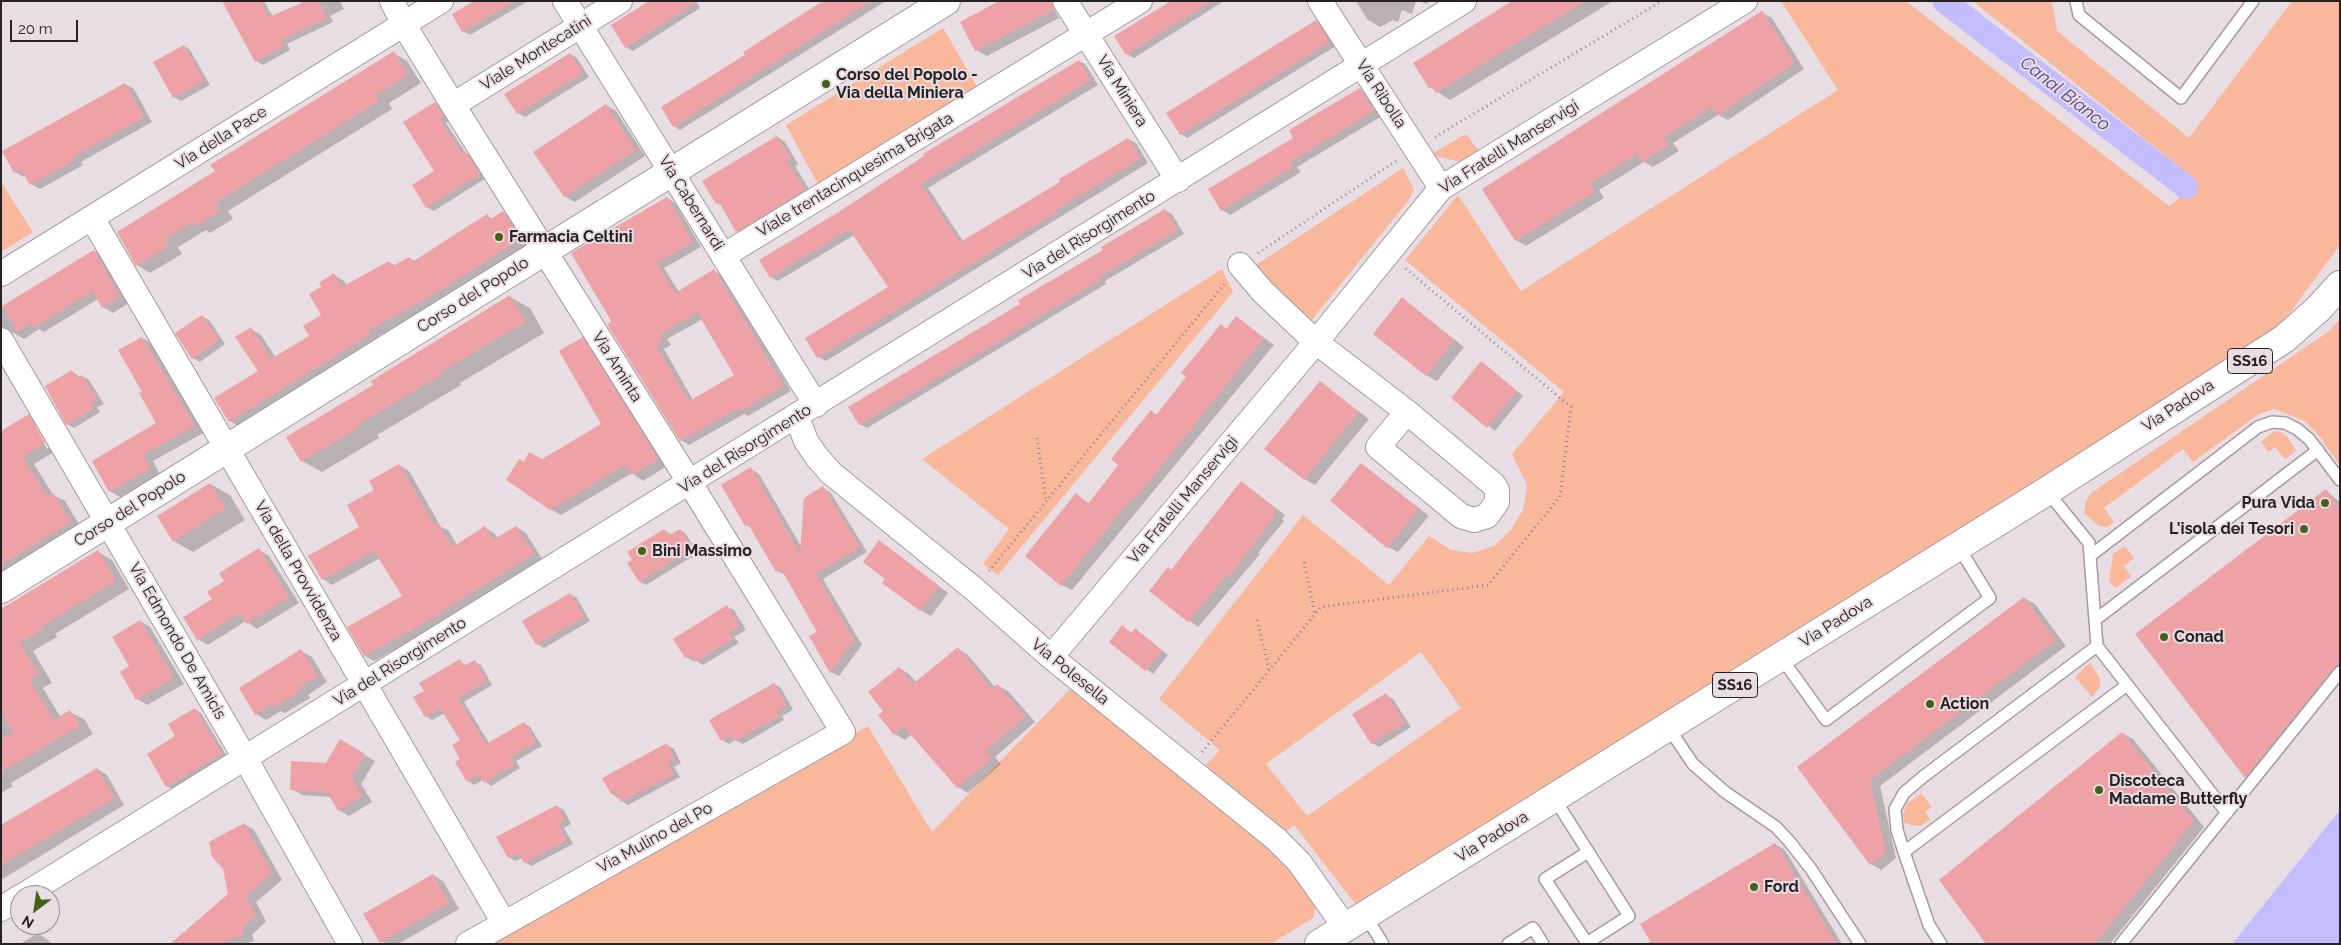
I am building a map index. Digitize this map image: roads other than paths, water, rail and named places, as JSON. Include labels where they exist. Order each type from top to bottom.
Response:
[{"type":"main road","name":"Corso del Popolo","points":[[1,589],[946,1]]},
{"type":"main road","name":"Via Padova","points":[[1319,944],[2047,491],[2284,339],[2318,309],[2340,285]]},
{"type":"street","name":"Via Aminta","points":[[392,1],[404,25],[452,105],[690,483],[843,732]]},
{"type":"street","name":"Via della Pace","points":[[1,274],[441,1]]},
{"type":"street","name":"Via Cabernardi","points":[[565,1],[723,256],[806,411]]},
{"type":"street","name":"Viale Montecatini","points":[[452,105],[620,1]]},
{"type":"street","name":"Via Miniera","points":[[1065,1],[1178,180]]},
{"type":"street","name":"Viale trentacinquesima Brigata","points":[[723,256],[1140,1]]},
{"type":"street","name":"Via Ribolla","points":[[1320,1],[1441,188]]},
{"type":"street","name":"Via del Risorgimento","points":[[40,885],[1464,1]]},
{"type":"street","name":"Via Fratelli Manservigi","points":[[1051,657],[1316,342],[1441,188],[1746,1]]},
{"type":"street","name":"Via della Provvidenza","points":[[92,218],[504,923]]},
{"type":"street","points":[[1240,265],[1263,292],[1316,342],[1407,412],[1493,484],[1497,490],[1497,502],[1487,516],[1474,520],[1460,516],[1378,447],[1407,412]]},
{"type":"street","name":"Via Edmondo De Amicis","points":[[1,340],[245,758],[342,941]]},
{"type":"street","name":"Via Polesella","points":[[806,411],[806,441],[831,473],[974,589],[1051,657],[1276,839],[1355,921]]},
{"type":"street","name":"Via Mulino del Po","points":[[468,944],[843,732]]},
{"type":"lane","points":[[2076,1],[2079,16],[2181,98],[2253,1]]},
{"type":"lane","points":[[2090,556],[2258,427],[2272,422],[2285,423],[2297,429],[2318,450],[2340,480]]},
{"type":"lane","points":[[2095,620],[2318,450]]},
{"type":"lane","points":[[2047,491],[2089,543],[2097,646],[2227,813]]},
{"type":"lane","points":[[1785,654],[1785,663],[1826,720],[1990,598],[1958,546]]},
{"type":"lane","points":[[1941,944],[1929,925],[1897,830],[1896,809],[1904,793],[2097,646]]},
{"type":"lane","points":[[2121,944],[2340,672]]},
{"type":"lane","points":[[1904,852],[2127,685]]},
{"type":"lane","points":[[1668,726],[1693,764],[1726,792],[1776,827],[1789,841],[1811,869],[1860,944]]},
{"type":"lane","points":[[1554,798],[1629,916],[1587,944],[1545,879],[1588,852]]},
{"type":"lane","points":[[1355,921],[1384,944]]},
{"type":"lane","points":[[1508,944],[1533,928],[1543,944]]},
{"type":"waterway","name":"Canal Bianco","points":[[1944,1],[2186,187]]},
{"type":"place","name":"Corso del Popolo - Via della Miniera","points":[[826,84]]},
{"type":"place","name":"Farmacia Celtini","points":[[499,237]]},
{"type":"place","name":"Pura Vida","points":[[2325,503]]},
{"type":"place","name":"L'isola dei Tesori","points":[[2304,529]]},
{"type":"place","name":"Bini Massimo","points":[[642,551]]},
{"type":"place","name":"Conad","points":[[2164,637]]},
{"type":"place","name":"Action","points":[[1930,704]]},
{"type":"place","name":"Discoteca Madame Butterfly","points":[[2099,790]]},
{"type":"place","name":"Ford","points":[[1754,887]]}]
